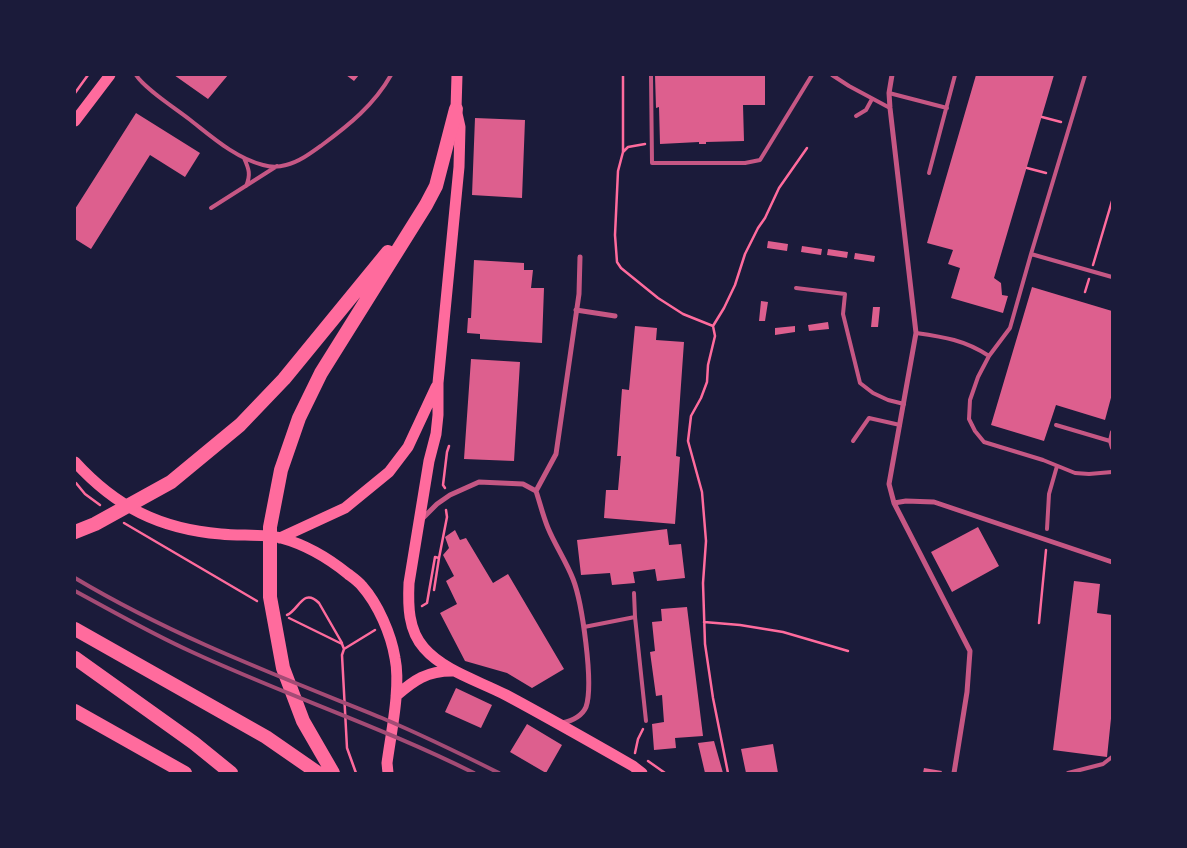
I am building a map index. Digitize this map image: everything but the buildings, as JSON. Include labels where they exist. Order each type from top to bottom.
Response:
[{"type":"highway","points":[[333,773],[303,721],[283,668],[270,597],[270,527],[282,470],[299,418],[320,373],[426,205],[436,186],[456,109]]},
{"type":"highway","points":[[75,532],[95,524],[171,482],[240,425],[284,379],[426,205]]},
{"type":"highway","points":[[75,629],[266,737],[318,773]]},
{"type":"highway","points":[[75,658],[194,743],[230,773]]},
{"type":"highway","points":[[75,711],[185,773]]},
{"type":"main road","points":[[75,121],[110,75]]},
{"type":"main road","points":[[457,75],[456,109],[460,127],[459,167],[438,383],[436,434],[429,462],[409,583],[408,607],[412,625],[422,647],[440,663],[559,724],[637,769]]},
{"type":"main road","points":[[280,538],[346,508],[389,472],[408,447],[438,383]]},
{"type":"main road","points":[[75,462],[100,487],[115,498],[166,525],[197,532],[280,538],[328,557],[362,586],[380,613],[388,630],[396,659],[396,696],[387,768]]},
{"type":"main road","points":[[396,696],[413,681],[438,671],[457,671]]},
{"type":"street","points":[[892,75],[889,93],[890,108],[916,334],[890,484],[894,503],[970,651],[967,692],[954,773]]},
{"type":"street","points":[[536,491],[556,454],[576,310],[580,257]]},
{"type":"street","points":[[576,310],[615,316]]},
{"type":"street","points":[[420,522],[450,495],[479,482],[523,484],[536,491],[547,527],[573,580],[584,627],[589,681],[586,708],[580,715],[570,721],[559,724]]},
{"type":"street","points":[[894,503],[906,501],[934,502],[1112,562]]},
{"type":"lane","points":[[136,75],[149,88],[214,138],[244,158],[265,166],[285,166],[306,156],[354,121],[375,99],[391,75]]},
{"type":"lane","points":[[650,75],[652,163],[745,163],[760,160],[812,75]]},
{"type":"lane","points":[[832,75],[890,108]]},
{"type":"lane","points":[[929,173],[956,75]]},
{"type":"lane","points":[[1085,75],[1010,328],[989,356],[978,377],[970,400],[969,419],[975,431],[984,442],[1075,473],[1112,472]]},
{"type":"lane","points":[[889,93],[947,108]]},
{"type":"lane","points":[[856,116],[866,110],[872,99]]},
{"type":"lane","points":[[244,158],[249,169],[250,178],[246,186]]},
{"type":"lane","points":[[211,208],[277,166]]},
{"type":"lane","points":[[1031,254],[1112,277]]},
{"type":"lane","points":[[796,288],[845,294],[843,314],[860,383],[873,393],[888,400],[904,404]]},
{"type":"lane","points":[[916,334],[944,337],[964,342],[989,356]]},
{"type":"lane","points":[[853,441],[870,418],[900,425]]},
{"type":"lane","points":[[1056,425],[1110,441]]},
{"type":"lane","points":[[1112,432],[1110,441],[1112,448]]},
{"type":"lane","points":[[1047,529],[1049,494],[1057,466]]},
{"type":"lane","points":[[634,592],[634,617],[646,721]]},
{"type":"lane","points":[[584,627],[634,617]]},
{"type":"lane","points":[[1068,773],[1103,764],[1112,757]]},
{"type":"path","points":[[75,93],[88,75]]},
{"type":"path","points":[[623,75],[623,152],[618,171],[615,235],[617,262],[631,277],[666,303],[683,314],[712,326]]},
{"type":"path","points":[[1042,117],[1070,124]]},
{"type":"path","points":[[623,152],[628,147],[651,144]]},
{"type":"path","points":[[728,773],[713,698],[705,644],[703,583],[706,541],[702,492],[688,442],[691,416],[707,382],[708,365],[715,336],[712,326],[735,285],[745,254],[779,188],[807,148]]},
{"type":"path","points":[[1027,168],[1055,176]]},
{"type":"path","points":[[1085,292],[1112,201]]},
{"type":"path","points":[[75,482],[85,494],[105,509]]},
{"type":"path","points":[[119,520],[260,603]]},
{"type":"path","points":[[434,590],[446,521]]},
{"type":"path","points":[[1039,623],[1047,529]]},
{"type":"path","points":[[427,603],[435,557],[439,558]]},
{"type":"path","points":[[342,644],[285,616],[292,613],[302,600],[308,597],[315,599],[342,644],[344,649],[342,655],[347,748],[356,773]]},
{"type":"path","points":[[704,622],[740,625],[783,632],[848,651]]},
{"type":"path","points":[[637,769],[638,739],[646,721]]},
{"type":"railway","points":[[75,578],[150,619],[188,637],[397,724],[499,773]]},
{"type":"railway","points":[[75,591],[148,630],[227,668],[369,726],[474,773]]}]
